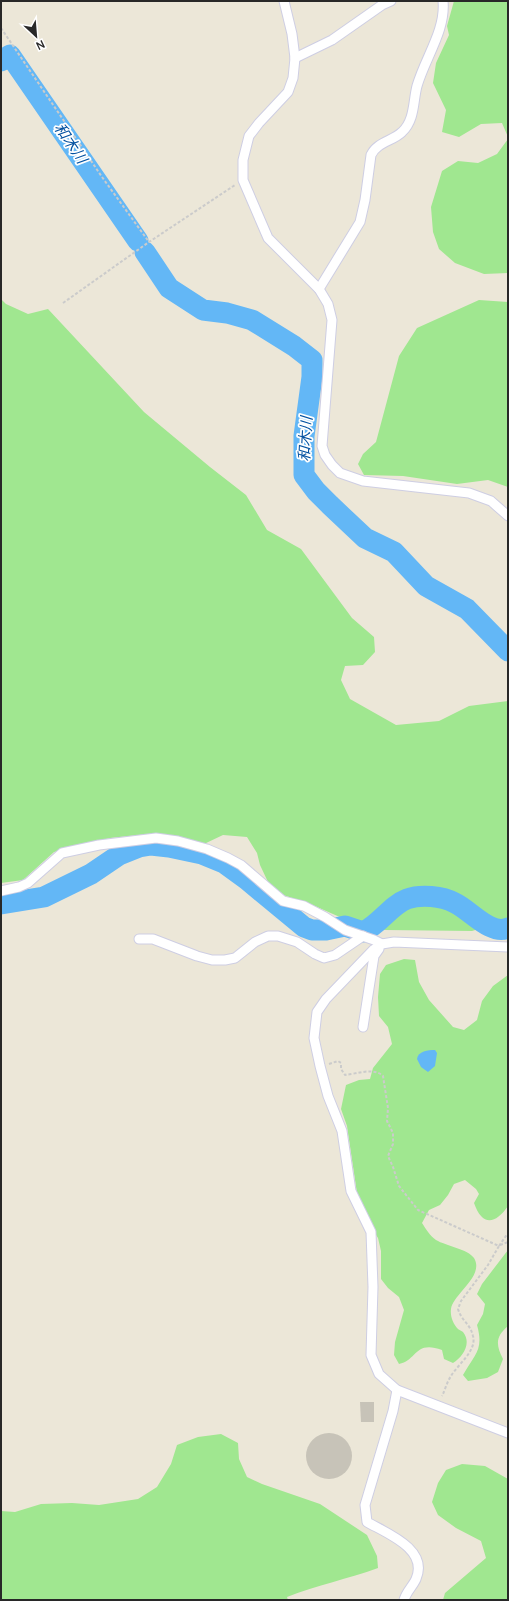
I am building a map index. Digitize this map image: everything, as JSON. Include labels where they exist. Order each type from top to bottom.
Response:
[{"type":"street","points":[[284,1],[292,34],[295,58],[293,78],[288,92],[259,123],[250,136],[243,160],[243,180],[268,238],[319,289],[328,304],[332,320],[322,446],[325,455],[340,473],[363,481],[469,493],[481,496],[508,516]]},
{"type":"street","points":[[295,58],[332,40],[382,5],[392,1]]},
{"type":"street","points":[[319,289],[360,222],[365,200],[371,156],[374,149],[402,132],[407,124],[413,110],[417,87],[442,19],[443,1]]},
{"type":"street","points":[[1,891],[19,887],[28,883],[62,854],[99,845],[156,838],[178,841],[207,849],[228,858],[241,865],[283,901],[304,906],[345,930],[382,944]]},
{"type":"street","points":[[139,939],[153,939],[197,956],[212,960],[225,960],[235,958],[255,942],[268,936],[278,936],[297,942],[324,958],[335,955],[363,936]]},
{"type":"street","points":[[508,948],[394,942],[382,944],[373,950],[326,999],[317,1012],[314,1038],[328,1096],[342,1131],[351,1191],[371,1232],[373,1287],[371,1355],[373,1364],[379,1374],[397,1390],[508,1433]]},
{"type":"street","points":[[362,1027],[374,956],[382,944]]},
{"type":"street","points":[[397,1390],[393,1411],[365,1505],[367,1522],[404,1543],[416,1556],[419,1566],[417,1578],[404,1600]]},
{"type":"path","points":[[1,28],[102,177],[149,242]]},
{"type":"path","points":[[63,302],[149,242],[243,180]]},
{"type":"path","points":[[320,1066],[338,1061],[341,1063],[341,1069],[345,1075],[368,1071],[380,1073],[383,1076],[388,1108],[387,1121],[394,1133],[393,1144],[388,1156],[399,1186],[418,1210],[499,1246],[508,1242]]},
{"type":"path","points":[[438,1405],[451,1376],[473,1346],[474,1338],[470,1326],[461,1318],[458,1310],[461,1302],[488,1266],[508,1232]]},
{"type":"green space","points":[[454,1],[508,1],[508,137],[502,123],[481,124],[459,137],[442,132],[446,110],[433,83],[436,63],[449,35],[447,26]]},
{"type":"green space","points":[[508,139],[508,273],[484,274],[455,263],[439,249],[433,232],[431,207],[442,171],[458,161],[478,163],[497,154]]},
{"type":"green space","points":[[1,299],[6,304],[28,314],[48,309],[144,412],[246,495],[267,530],[301,549],[352,618],[374,637],[375,652],[363,665],[345,666],[341,680],[350,699],[396,725],[439,721],[469,706],[508,701],[508,920],[472,931],[385,930],[342,918],[308,903],[283,895],[268,882],[260,865],[257,853],[247,837],[223,835],[204,844],[158,833],[110,838],[54,852],[23,880],[1,883]]},
{"type":"green space","points":[[479,300],[508,302],[508,487],[488,480],[457,484],[403,476],[364,475],[358,464],[363,454],[376,442],[399,356],[417,328]]},
{"type":"green space","points":[[404,959],[415,960],[419,982],[429,1000],[453,1027],[464,1030],[477,1020],[482,1001],[493,986],[508,975],[508,1206],[498,1217],[489,1220],[485,1219],[477,1211],[474,1203],[479,1194],[476,1189],[465,1180],[454,1184],[440,1205],[429,1210],[422,1223],[436,1240],[471,1255],[474,1258],[476,1265],[472,1278],[457,1297],[451,1309],[451,1317],[453,1322],[456,1327],[466,1336],[467,1341],[463,1353],[453,1363],[444,1359],[442,1350],[433,1348],[421,1349],[405,1362],[399,1364],[394,1355],[395,1342],[404,1310],[399,1297],[388,1288],[381,1279],[381,1251],[378,1238],[371,1227],[357,1193],[347,1126],[341,1109],[346,1085],[359,1080],[370,1079],[373,1068],[392,1044],[388,1027],[379,1016],[378,997],[380,974],[386,965]]},
{"type":"green space","points":[[508,1250],[508,1326],[501,1334],[498,1341],[503,1359],[498,1372],[487,1378],[468,1381],[463,1375],[475,1357],[479,1346],[479,1333],[477,1325],[483,1314],[485,1304],[477,1294],[482,1284]]},
{"type":"green space","points":[[221,1434],[238,1443],[239,1459],[247,1477],[262,1484],[320,1504],[367,1535],[377,1556],[378,1568],[298,1593],[287,1597],[288,1600],[1,1600],[1,1511],[15,1512],[41,1504],[72,1503],[99,1505],[138,1499],[157,1487],[171,1464],[177,1445],[198,1437]]},
{"type":"green space","points":[[462,1464],[485,1466],[508,1479],[508,1600],[443,1600],[445,1593],[486,1558],[481,1541],[456,1528],[438,1515],[432,1502],[438,1483],[446,1470]]},
{"type":"water","points":[[429,1050],[435,1050],[437,1053],[435,1066],[428,1072],[421,1067],[417,1059],[419,1054]]},
{"type":"building","points":[[360,1402],[374,1402],[374,1422],[361,1422]]},
{"type":"building","points":[[334,1433],[346,1439],[351,1447],[351,1465],[346,1473],[338,1478],[324,1479],[312,1473],[307,1465],[306,1451],[312,1439],[320,1434]]},
{"type":"waterway","name":"和木川","points":[[1,61],[10,55],[138,241]]},
{"type":"waterway","name":"和木川","points":[[145,252],[169,288],[203,310],[227,313],[252,320],[294,346],[312,360],[312,377],[304,436],[304,475],[316,491],[365,538],[394,552],[426,586],[467,609],[508,651]]},
{"type":"waterway","points":[[1,904],[44,897],[91,874],[119,855],[139,847],[151,845],[202,854],[224,863],[246,879],[304,927],[312,930],[326,930],[345,926],[363,932],[369,929],[401,902],[413,897],[425,896],[444,899],[455,903],[481,921],[495,928],[501,930],[508,928]]}]
